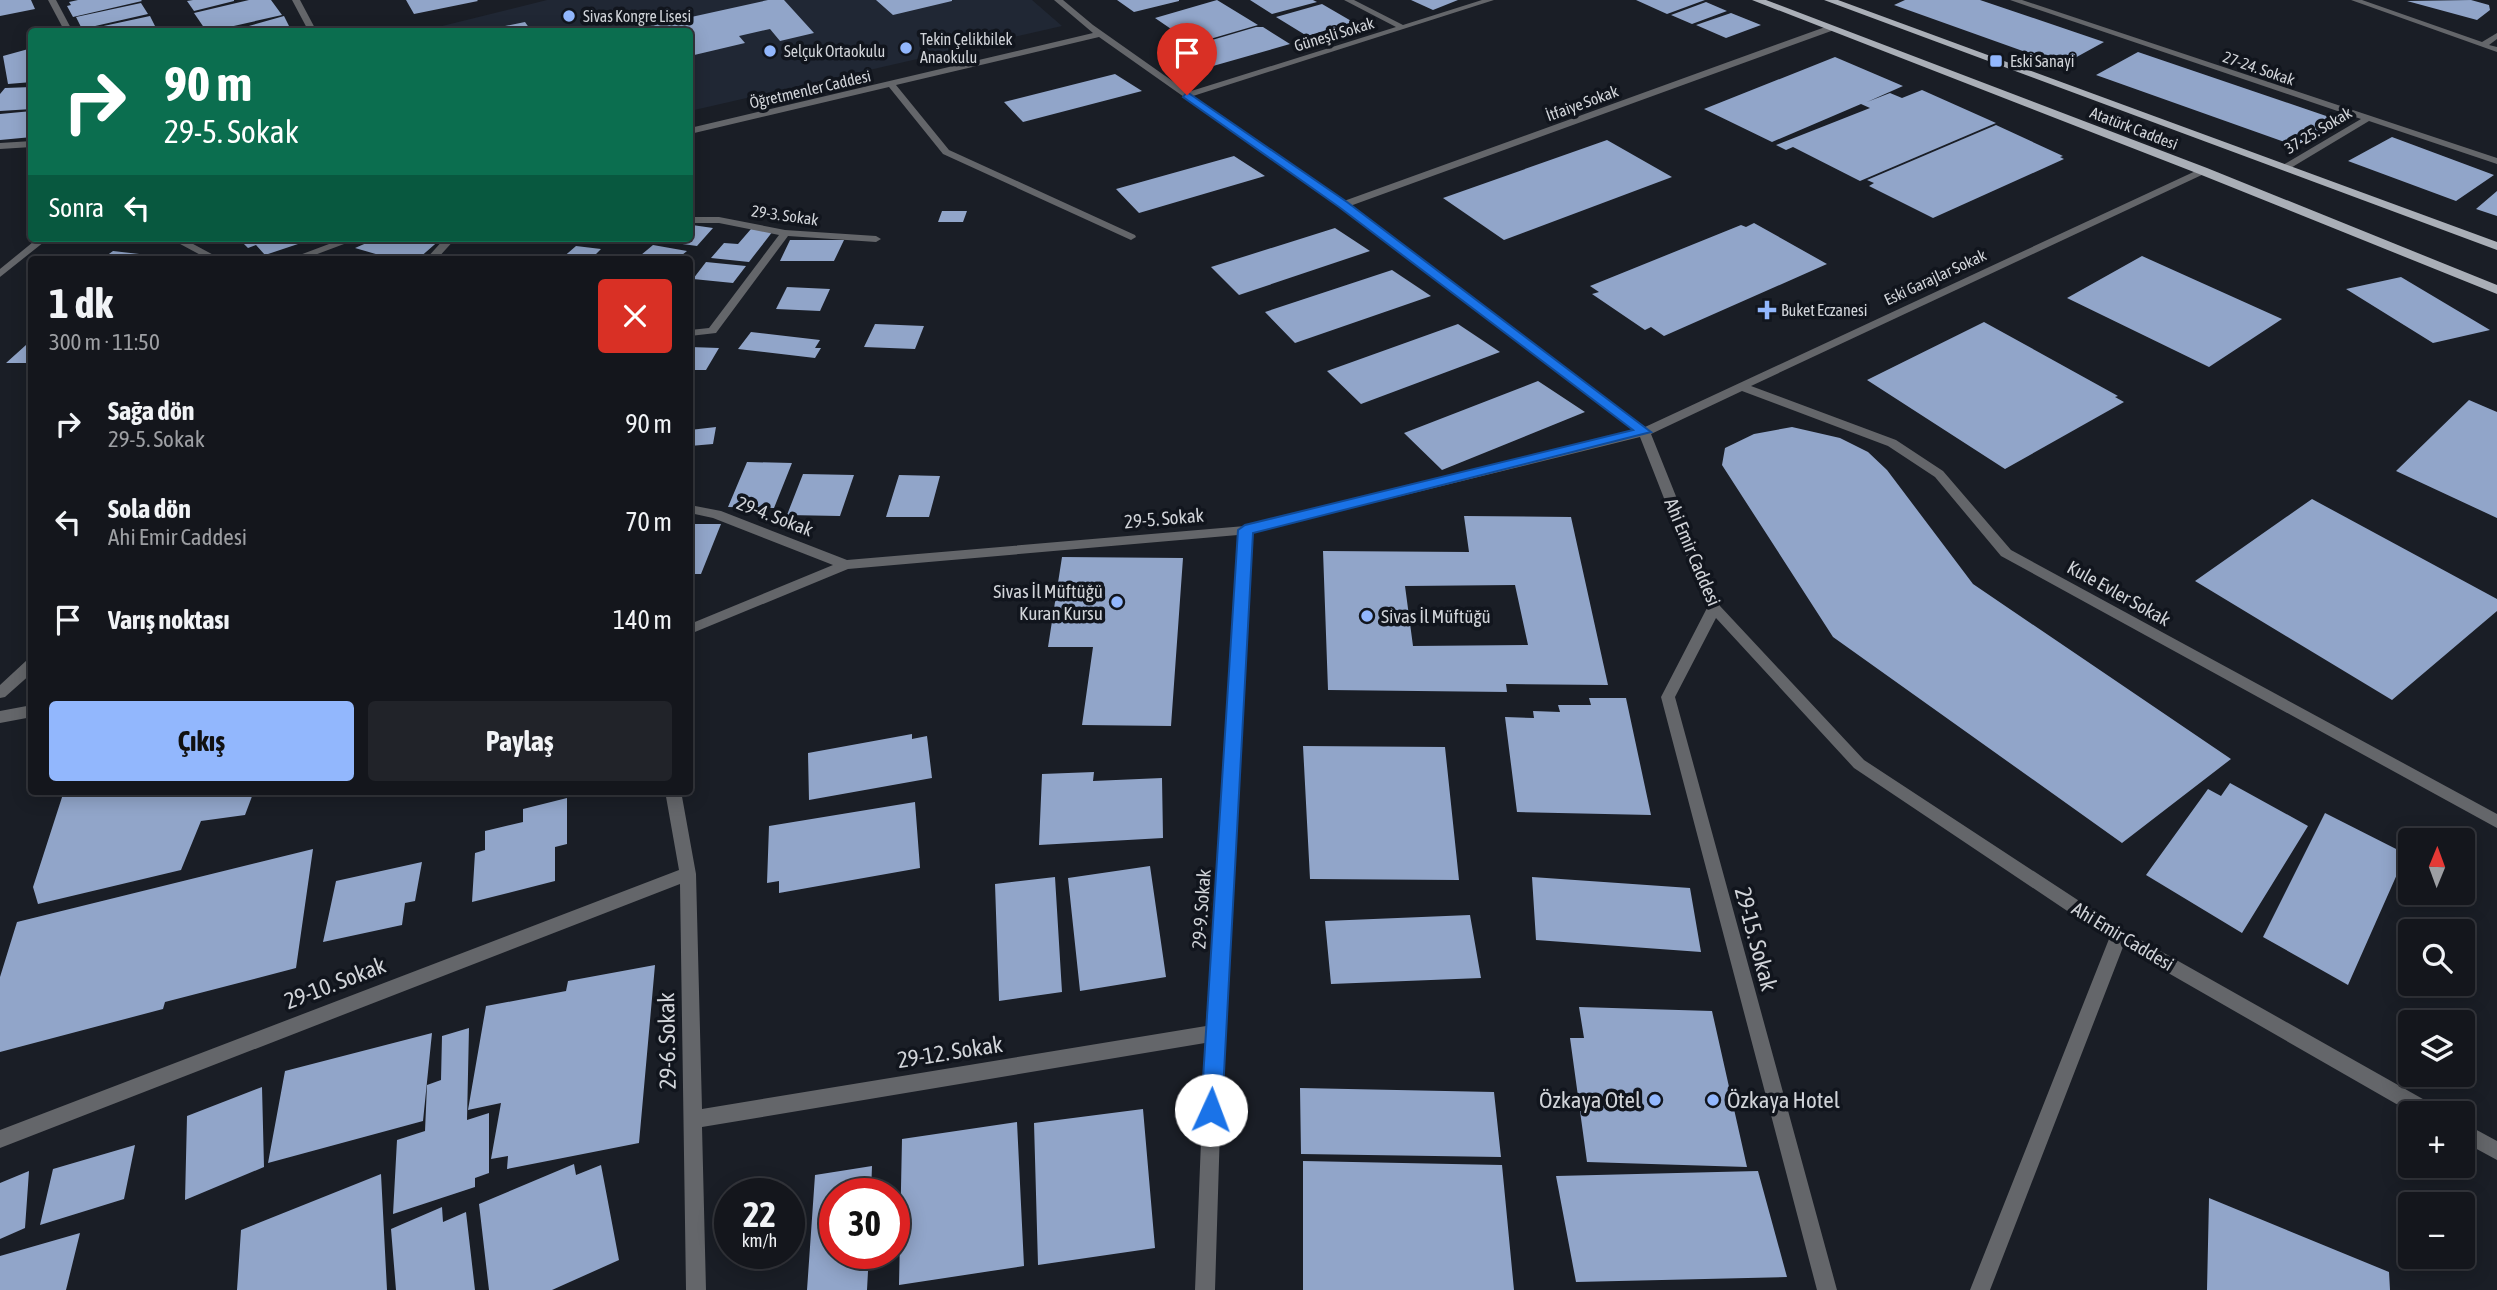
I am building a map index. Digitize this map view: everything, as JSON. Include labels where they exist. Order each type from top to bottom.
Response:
[{"type":"main road","name":"Atatürk Caddesi","points":[[1758,0],[2203,171],[2497,290]]},
{"type":"main road","name":"Atatürk Caddesi","points":[[1837,1],[2497,246]]},
{"type":"street","points":[[52,0],[67,28]]},
{"type":"street","points":[[296,0],[311,28]]},
{"type":"street","points":[[1058,0],[1100,34],[1343,205],[1644,432]]},
{"type":"street","points":[[1348,0],[1402,27]]},
{"type":"street","name":"Güneşli Sokak","points":[[1187,95],[1490,0]]},
{"type":"street","name":"27-24. Sokak","points":[[2014,0],[2497,161]]},
{"type":"street","points":[[2355,0],[2497,50]]},
{"type":"street","name":"İtfaiye Sokak","points":[[1343,205],[1831,28]]},
{"type":"street","name":"Öğretmenler Caddesi","points":[[693,130],[1100,34]]},
{"type":"street","points":[[2483,46],[2497,35]]},
{"type":"street","points":[[892,85],[946,152],[1131,237]]},
{"type":"street","name":"37-25. Sokak","points":[[2286,167],[2367,119]]},
{"type":"street","points":[[0,146],[28,144]]},
{"type":"street","name":"Eski Garajlar Sokak","points":[[1644,432],[2203,171]]},
{"type":"street","name":"29-3. Sokak","points":[[693,220],[719,220],[785,233],[876,239]]},
{"type":"street","points":[[693,333],[712,331],[785,233]]},
{"type":"street","points":[[0,274],[39,242]]},
{"type":"street","points":[[182,242],[210,256]]},
{"type":"street","points":[[303,256],[343,242]]},
{"type":"street","points":[[434,256],[447,242]]},
{"type":"street","name":"Kule Evler Sokak","points":[[1739,386],[1892,443],[1939,474],[2006,553],[2497,822]]},
{"type":"street","name":"29-5. Sokak","points":[[693,628],[846,565],[1245,530],[1644,432]]},
{"type":"street","name":"Ahi Emir Caddesi","points":[[1644,432],[1714,608],[1859,764],[2119,936],[2409,1101]]},
{"type":"street","name":"29-4. Sokak","points":[[693,510],[716,514],[846,565]]},
{"type":"street","name":"29-9. Sokak","points":[[1205,1290],[1214,1033],[1245,530]]},
{"type":"street","name":"29-15. Sokak","points":[[1714,608],[1668,697],[1827,1290]]},
{"type":"street","points":[[0,693],[28,668]]},
{"type":"street","points":[[0,717],[28,712]]},
{"type":"street","name":"29-6. Sokak","points":[[674,795],[688,874],[696,1290]]},
{"type":"street","name":"29-10. Sokak","points":[[0,1139],[688,874]]},
{"type":"street","points":[[1980,1290],[2119,936]]},
{"type":"street","name":"29-12. Sokak","points":[[694,1119],[1214,1033]]},
{"type":"street","points":[[2475,1138],[2497,1151]]},
{"type":"shaded area","points":[[547,0],[1032,0],[1062,26],[693,110],[693,28],[434,28]]},
{"type":"building","points":[[0,0],[31,0],[35,9],[0,16]]},
{"type":"building","points":[[249,0],[271,0],[282,15],[225,28],[204,28],[194,13]]},
{"type":"building","points":[[406,0],[477,0],[478,1],[414,14]]},
{"type":"building","name":"Selçuk Ortaokulu","points":[[768,0],[784,0],[814,33],[780,41],[770,29],[739,36],[745,43],[693,55],[693,28],[641,28]]},
{"type":"building","name":"Tekin Çelikbilek Anaokulu","points":[[876,0],[952,0],[952,1],[893,15]]},
{"type":"building","points":[[1117,0],[1179,0],[1179,1],[1134,12]]},
{"type":"building","points":[[1217,0],[1258,25],[1193,44],[1155,18]]},
{"type":"building","points":[[1250,0],[1313,0],[1317,2],[1272,14]]},
{"type":"building","points":[[1411,0],[1458,0],[1433,10]]},
{"type":"building","points":[[1636,0],[1705,0],[1667,14]]},
{"type":"building","points":[[1905,0],[1980,0],[2104,42],[2062,65],[1894,5]]},
{"type":"building","points":[[2471,0],[2489,5],[2490,10],[2477,20],[2407,1]]},
{"type":"building","points":[[142,1],[73,17],[67,6],[71,5],[69,2]]},
{"type":"building","points":[[187,1],[234,1],[194,11]]},
{"type":"building","points":[[1706,2],[1727,11],[1692,24],[1671,15]]},
{"type":"building","points":[[141,3],[148,14],[86,28],[82,28],[76,17]]},
{"type":"building","points":[[1322,4],[1353,22],[1307,36],[1276,17]]},
{"type":"building","points":[[1731,13],[1761,25],[1726,38],[1696,25]]},
{"type":"building","points":[[150,16],[156,28],[94,28]]},
{"type":"building","points":[[284,16],[290,28],[242,28]]},
{"type":"building","points":[[525,22],[529,28],[495,28]]},
{"type":"building","points":[[1263,27],[1290,44],[1213,66],[1185,48]]},
{"type":"building","points":[[28,49],[28,82],[8,84],[3,56]]},
{"type":"building","points":[[2138,52],[2335,119],[2296,146],[2096,75]]},
{"type":"building","points":[[1835,57],[1903,86],[1867,102],[1890,93],[1902,98],[1922,90],[1996,123],[1860,181],[1793,147],[1786,150],[1776,145],[1870,108],[1861,104],[1772,142],[1704,109]]},
{"type":"building","points":[[1115,74],[1142,91],[1023,122],[1004,102]]},
{"type":"building","points":[[28,87],[28,109],[0,111],[0,94],[5,88]]},
{"type":"building","points":[[28,111],[28,137],[0,140],[0,114]]},
{"type":"building","points":[[1996,125],[2063,156],[2060,157],[2064,159],[1933,218],[1869,186],[1874,183],[1867,180]]},
{"type":"building","points":[[2392,137],[2494,175],[2456,201],[2348,161]]},
{"type":"building","points":[[1607,140],[1672,177],[1504,240],[1443,198]]},
{"type":"building","points":[[1234,156],[1265,176],[1139,213],[1116,189]]},
{"type":"building","points":[[2497,191],[2497,216],[2476,209]]},
{"type":"building","points":[[942,211],[967,211],[963,222],[938,222]]},
{"type":"building","points":[[1754,223],[1827,264],[1664,336],[1651,327],[1645,330],[1592,294],[1599,292],[1590,286],[1741,225],[1746,227]]},
{"type":"building","points":[[693,225],[713,228],[697,246],[675,243],[693,242]]},
{"type":"building","points":[[1335,228],[1370,251],[1239,295],[1211,267]]},
{"type":"building","points":[[751,229],[773,231],[749,262],[711,258],[724,243],[738,244]]},
{"type":"building","points":[[790,240],[844,240],[834,261],[780,261]]},
{"type":"building","points":[[242,242],[304,242],[265,255],[256,245],[248,248]]},
{"type":"building","points":[[369,242],[437,242],[421,256],[383,256],[355,248]]},
{"type":"building","points":[[653,245],[687,251],[681,256],[641,255]]},
{"type":"building","points":[[576,246],[601,249],[594,256],[564,256]]},
{"type":"building","points":[[113,251],[148,255],[147,256],[106,256]]},
{"type":"building","points":[[2142,256],[2282,319],[2209,367],[2067,298]]},
{"type":"building","points":[[706,262],[746,266],[733,283],[693,279]]},
{"type":"building","points":[[1392,270],[1431,296],[1295,343],[1265,312]]},
{"type":"building","points":[[2401,277],[2490,330],[2433,343],[2346,289]]},
{"type":"building","points":[[787,287],[830,289],[820,311],[776,309]]},
{"type":"building","points":[[1984,322],[2118,396],[2115,397],[2124,402],[2005,469],[1867,380]]},
{"type":"building","points":[[875,324],[924,326],[915,349],[864,347]]},
{"type":"building","points":[[1458,324],[1500,352],[1361,404],[1327,371]]},
{"type":"building","points":[[751,332],[820,340],[815,348],[821,348],[815,358],[738,349]]},
{"type":"building","points":[[28,343],[28,363],[6,363]]},
{"type":"building","points":[[693,347],[719,348],[706,370],[693,370]]},
{"type":"building","points":[[1538,381],[1585,412],[1442,470],[1404,433]]},
{"type":"building","points":[[2469,400],[2497,412],[2497,518],[2396,471]]},
{"type":"building","points":[[716,427],[713,444],[693,446],[693,430]]},
{"type":"building","points":[[1792,427],[1840,438],[1868,452],[1887,470],[1973,584],[2231,759],[2122,843],[1833,637],[1722,465],[1725,448],[1754,434]]},
{"type":"building","points":[[747,462],[792,463],[774,508],[728,507]]},
{"type":"building","points":[[803,474],[854,475],[840,516],[787,515]]},
{"type":"building","points":[[899,475],[940,476],[929,517],[886,517]]},
{"type":"building","points":[[2312,499],[2497,599],[2497,611],[2392,700],[2195,581]]},
{"type":"building","name":"Sivas İl Müftüğü","points":[[1464,516],[1571,517],[1608,685],[1506,684],[1507,692],[1328,690],[1323,551],[1469,552]],"holes":[[[1515,585],[1528,645],[1413,646],[1405,586]]]},
{"type":"building","points":[[693,524],[721,524],[701,574],[693,574]]},
{"type":"building","name":"Sivas İl Müftüğü Kuran Kursu","points":[[1062,557],[1183,558],[1171,726],[1082,725],[1093,647],[1048,647]]},
{"type":"building","points":[[1589,698],[1626,698],[1651,815],[1517,812],[1505,717],[1534,718],[1533,711],[1560,712],[1558,705],[1591,705]]},
{"type":"building","points":[[912,734],[912,739],[927,736],[932,778],[809,800],[808,753]]},
{"type":"building","points":[[1303,746],[1445,747],[1459,880],[1310,879]]},
{"type":"building","points":[[1094,772],[1093,781],[1162,778],[1163,838],[1039,845],[1042,774]]},
{"type":"building","points":[[2230,783],[2308,826],[2242,933],[2146,875],[2208,789],[2221,796]]},
{"type":"building","points":[[63,795],[252,795],[245,815],[201,821],[181,870],[38,904],[33,887]]},
{"type":"building","points":[[567,798],[567,844],[555,847],[555,881],[472,902],[475,853],[485,850],[485,831],[523,822],[523,809]]},
{"type":"building","points":[[915,802],[920,868],[779,893],[779,881],[767,883],[769,826]]},
{"type":"building","points":[[2325,813],[2398,850],[2398,872],[2348,985],[2263,937]]},
{"type":"building","points":[[313,849],[296,968],[165,1002],[163,1009],[0,1052],[0,977],[17,922]]},
{"type":"building","points":[[422,862],[415,901],[405,903],[402,925],[323,942],[336,881]]},
{"type":"building","points":[[1150,866],[1166,977],[1080,991],[1068,878]]},
{"type":"building","points":[[1055,877],[1062,992],[999,1001],[995,884]]},
{"type":"building","points":[[1532,877],[1690,888],[1701,952],[1536,940]]},
{"type":"building","points":[[1470,915],[1481,978],[1331,984],[1325,921]]},
{"type":"building","points":[[655,965],[639,1143],[507,1169],[508,1156],[491,1159],[501,1103],[468,1110],[486,1006],[566,991],[568,981]]},
{"type":"building","name":"Özkaya Otel","points":[[1579,1007],[1712,1011],[1747,1167],[1587,1162],[1570,1038],[1584,1038]]},
{"type":"building","points":[[469,1028],[467,1120],[489,1113],[489,1173],[475,1178],[475,1187],[393,1214],[397,1140],[425,1131],[427,1085],[441,1080],[442,1036]]},
{"type":"building","points":[[432,1033],[423,1121],[268,1163],[285,1071]]},
{"type":"building","points":[[262,1087],[264,1167],[185,1200],[187,1116]]},
{"type":"building","points":[[1300,1088],[1494,1092],[1501,1157],[1301,1154]]},
{"type":"building","points":[[1143,1109],[1155,1248],[1038,1265],[1034,1123]]},
{"type":"building","points":[[1017,1122],[1024,1266],[899,1285],[899,1269],[910,1269],[910,1178],[901,1178],[902,1139]]},
{"type":"building","points":[[135,1145],[124,1199],[40,1225],[53,1169]]},
{"type":"building","points":[[1303,1161],[1502,1165],[1514,1290],[1303,1290]]},
{"type":"building","points":[[574,1164],[576,1175],[601,1165],[619,1260],[552,1290],[489,1290],[479,1204]]},
{"type":"building","points":[[872,1166],[872,1178],[819,1178],[819,1269],[868,1269],[867,1290],[807,1290],[815,1175]]},
{"type":"building","points":[[29,1171],[25,1228],[0,1239],[0,1183]]},
{"type":"building","points":[[1758,1171],[1787,1277],[1576,1282],[1556,1176]]},
{"type":"building","points":[[381,1174],[387,1290],[237,1290],[241,1230]]},
{"type":"building","points":[[2209,1198],[2389,1272],[2390,1290],[2207,1290]]},
{"type":"building","points":[[442,1207],[443,1222],[466,1212],[475,1290],[396,1290],[391,1229]]},
{"type":"building","points":[[80,1233],[66,1290],[0,1290],[0,1256]]},
{"type":"place","name":"Sivas Kongre Lisesi","points":[[569,16]]},
{"type":"place","name":"Tekin Çelikbilek Anaokulu","points":[[906,48]]},
{"type":"place","name":"Selçuk Ortaokulu","points":[[770,51]]},
{"type":"place","name":"Eski Sanayi","points":[[1996,61]]},
{"type":"place","name":"Buket Eczanesi","points":[[1767,310]]},
{"type":"place","name":"Sivas İl Müftüğü Kuran Kursu","points":[[1117,602]]},
{"type":"place","name":"Sivas İl Müftüğü","points":[[1367,616]]},
{"type":"place","name":"Özkaya Otel","points":[[1655,1100]]},
{"type":"place","name":"Özkaya Hotel","points":[[1713,1100]]},
{"type":"route","points":[[1187,95],[1343,205],[1644,432],[1245,530],[1211,1110]]}]
